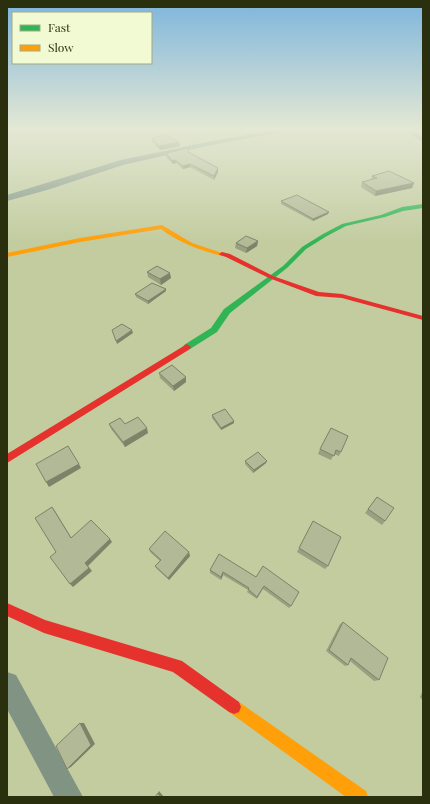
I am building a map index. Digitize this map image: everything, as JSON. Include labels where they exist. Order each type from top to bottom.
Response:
[{"type":"street","points":[[7,198],[44,188],[107,168]]},
{"type":"street","points":[[7,459],[214,330],[227,312],[285,267],[304,248],[344,225],[383,216],[402,209],[423,206]]},
{"type":"street","points":[[7,255],[80,240],[162,227],[179,240],[205,250],[228,255],[271,277],[318,294],[342,296],[423,318]]},
{"type":"street","points":[[7,610],[44,626],[177,666],[360,797]]},
{"type":"street","points":[[7,684],[69,797]]},
{"type":"building","points":[[197,168],[217,168],[214,176]]},
{"type":"building","points":[[389,171],[414,183],[376,191],[362,182],[377,178],[372,176]]},
{"type":"building","points":[[297,195],[329,212],[313,219],[281,201]]},
{"type":"building","points":[[246,236],[258,241],[247,248],[236,243]]},
{"type":"building","points":[[157,266],[170,273],[160,279],[147,272]]},
{"type":"building","points":[[152,283],[166,289],[148,301],[135,294]]},
{"type":"building","points":[[122,324],[132,330],[116,341],[112,330]]},
{"type":"building","points":[[172,365],[186,377],[173,386],[159,373]]},
{"type":"building","points":[[225,409],[234,421],[221,428],[212,415]]},
{"type":"building","points":[[138,417],[147,428],[123,442],[109,424],[120,418],[125,424]]},
{"type":"building","points":[[331,428],[348,436],[341,452],[336,450],[334,456],[320,449]]},
{"type":"building","points":[[68,446],[79,464],[46,482],[36,464]]},
{"type":"building","points":[[258,452],[267,461],[254,470],[245,461]]},
{"type":"building","points":[[377,497],[394,508],[385,521],[368,509]]},
{"type":"building","points":[[52,507],[71,538],[91,520],[110,539],[85,563],[89,568],[70,584],[50,557],[56,552],[35,518]]},
{"type":"building","points":[[313,521],[341,537],[328,566],[299,548]]},
{"type":"building","points":[[165,531],[189,552],[168,578],[155,566],[161,560],[149,549]]},
{"type":"building","points":[[219,554],[256,577],[263,566],[299,592],[291,606],[264,586],[257,597],[248,589],[249,588],[223,572],[221,577],[210,570]]},
{"type":"building","points":[[343,622],[388,658],[379,680],[351,658],[348,665],[329,650]]},
{"type":"building","points":[[80,723],[91,745],[67,769],[56,746]]},
{"type":"traffic: fast","points":[[187,347],[214,330],[227,311],[285,267],[304,248],[325,235],[344,225],[383,216],[402,209],[423,206]]},
{"type":"traffic: slow","points":[[7,255],[80,240],[162,227],[176,237],[190,244],[222,254]]},
{"type":"traffic: slow","points":[[234,707],[360,797]]},
{"type":"traffic: jam","points":[[222,254],[228,255],[271,277],[318,294],[342,296],[423,318]]},
{"type":"traffic: jam","points":[[7,459],[187,347]]},
{"type":"traffic: jam","points":[[7,609],[44,626],[177,666],[234,707]]}]
